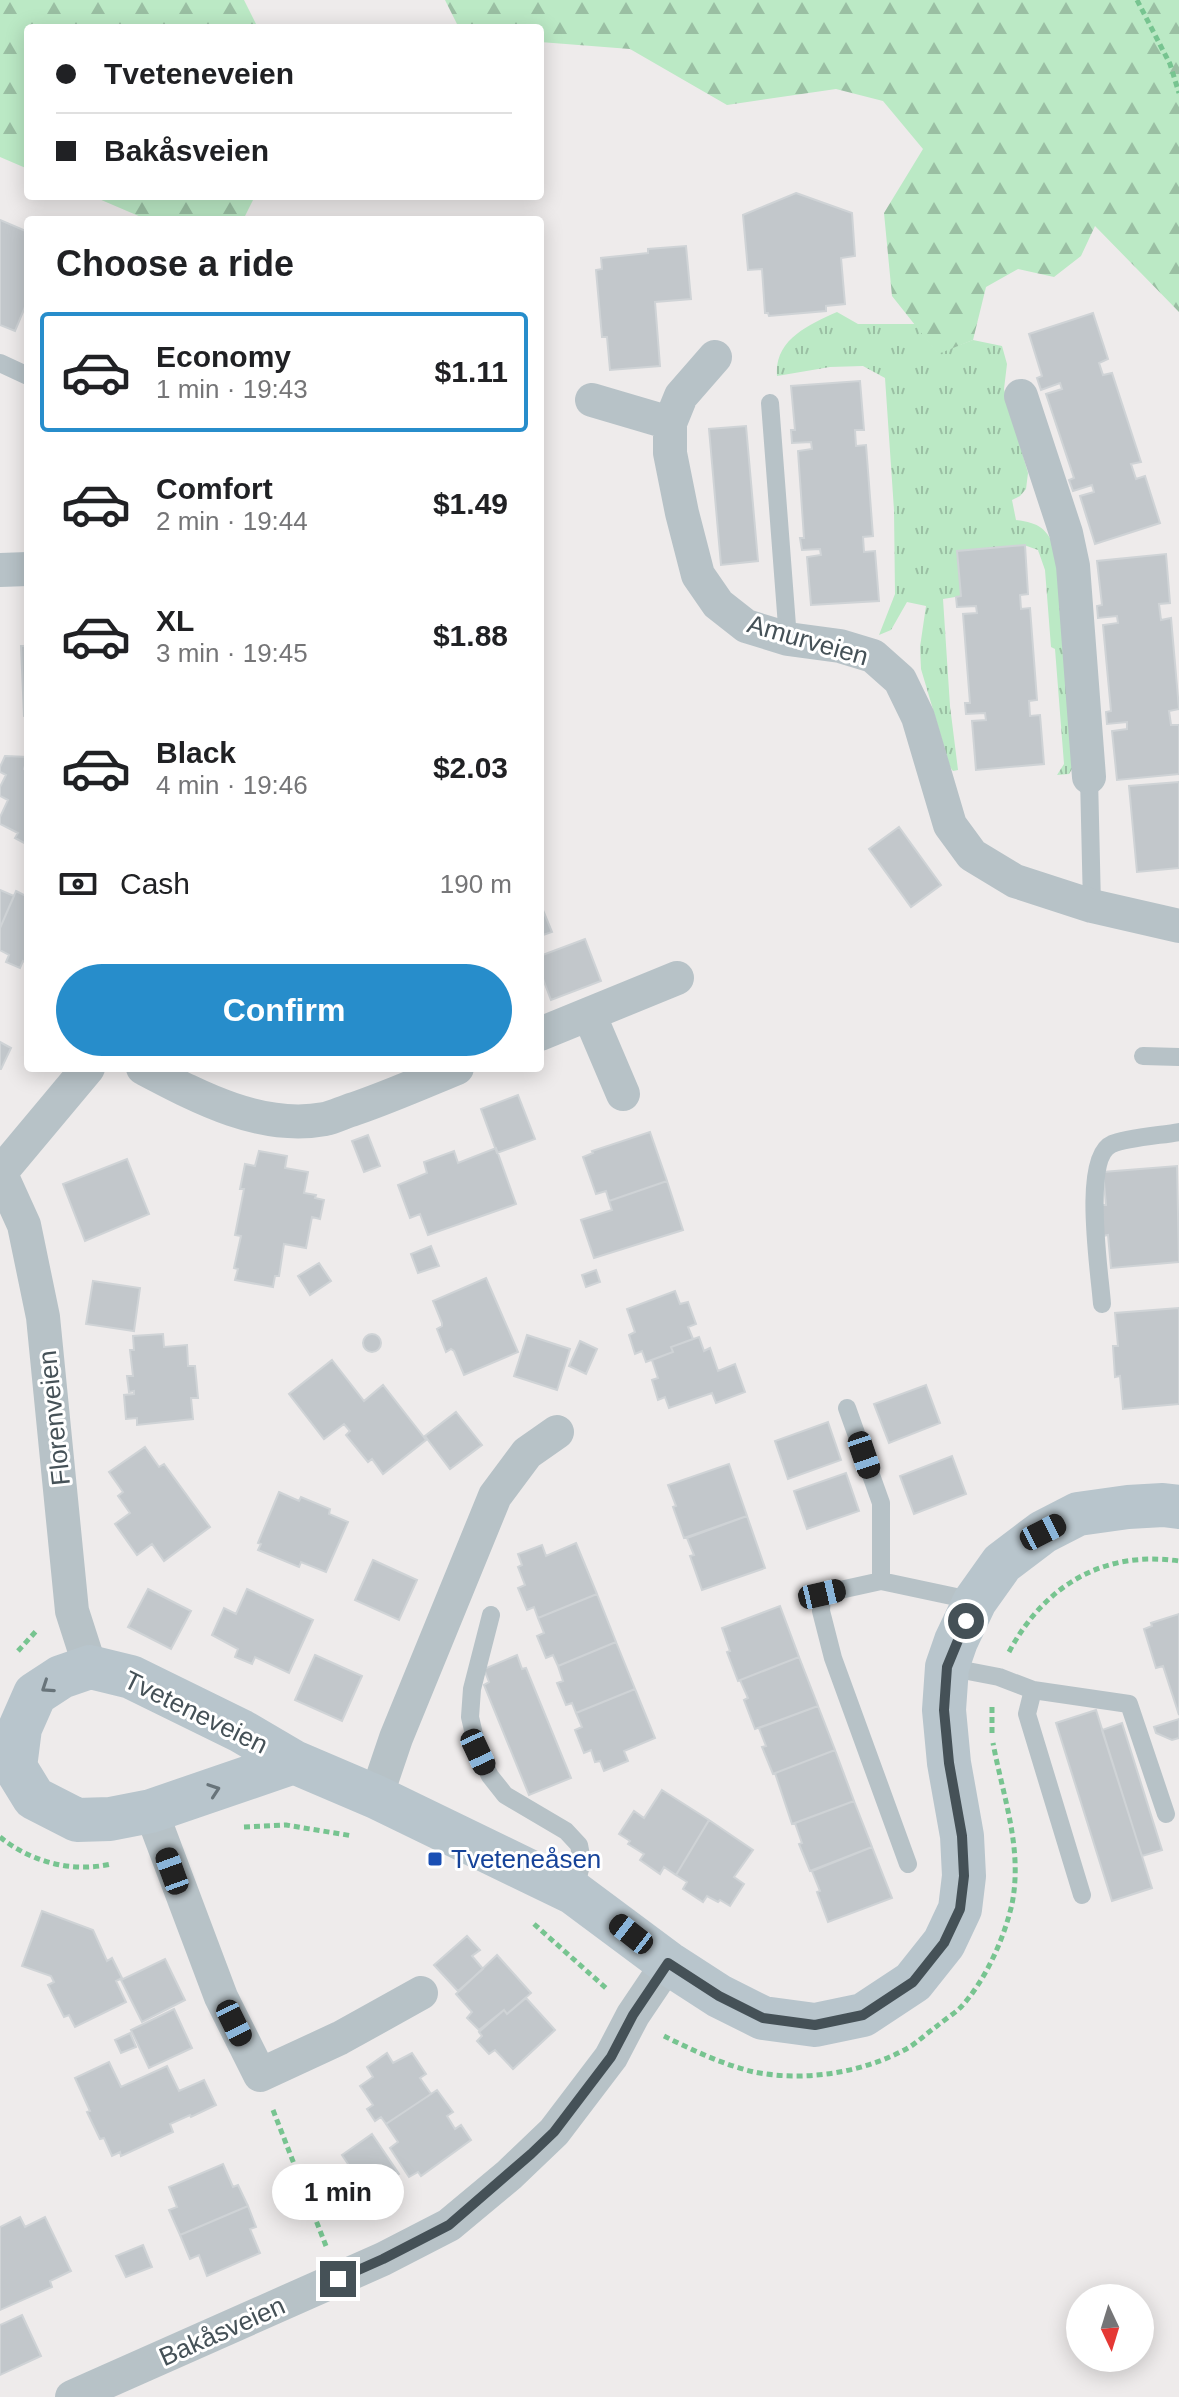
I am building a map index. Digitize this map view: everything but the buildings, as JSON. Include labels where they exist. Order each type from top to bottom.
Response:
[{"type":"street","points":[[592,400],[670,423],[681,396],[715,357]]},
{"type":"street","points":[[1021,396],[1066,533],[1073,566],[1089,777]]},
{"type":"street","name":"Amurveien","points":[[670,423],[670,453],[698,575],[718,604],[746,626],[788,639],[840,646],[873,656],[900,680],[918,717],[950,825],[972,855],[1015,881],[1092,906],[1179,926]]},
{"type":"street","points":[[0,570],[24,569]]},
{"type":"street","points":[[544,1032],[677,978]]},
{"type":"street","points":[[589,1014],[623,1094]]},
{"type":"street","name":"Florenveien","points":[[85,1072],[0,1172],[24,1225],[43,1317],[72,1611],[90,1667]]},
{"type":"street","points":[[150,1072],[186,1091],[233,1109],[264,1118],[299,1121],[326,1119],[447,1072]]},
{"type":"street","points":[[376,1797],[396,1738],[495,1496],[527,1453],[557,1432]]},
{"type":"street","name":"Tveteneveien","points":[[294,1762],[157,1830],[110,1819],[77,1820],[34,1798],[8,1770],[20,1728],[35,1694],[61,1677],[90,1667],[131,1677],[241,1731],[294,1762],[376,1797],[574,1893],[668,1963],[719,1996],[763,2018],[815,2025],[863,2015],[913,1982],[944,1943],[960,1909],[964,1876],[962,1836],[949,1763],[944,1710],[947,1667],[975,1601],[1002,1563],[1043,1532],[1078,1514],[1128,1507],[1179,1507]]},
{"type":"street","points":[[157,1830],[221,1997],[260,2075],[340,2038],[421,1993]]},
{"type":"street","name":"Bakåsveien","points":[[72,2397],[383,2259],[449,2225],[554,2132],[611,2057],[633,2015],[668,1963]]},
{"type":"lane","points":[[0,363],[24,374]]},
{"type":"lane","points":[[770,403],[788,639]]},
{"type":"lane","points":[[1089,777],[1092,906]]},
{"type":"lane","points":[[1143,1056],[1179,1057]]},
{"type":"lane","points":[[1102,1304],[1094,1203],[1095,1172],[1100,1153],[1111,1144],[1179,1132]]},
{"type":"lane","points":[[847,1408],[881,1503],[881,1581]]},
{"type":"lane","points":[[908,1864],[833,1658],[821,1611],[822,1594],[881,1581],[975,1601]]},
{"type":"lane","points":[[491,1615],[472,1689],[470,1717],[478,1752],[490,1776],[505,1795],[566,1831],[579,1845],[582,1861],[574,1893]]},
{"type":"lane","points":[[947,1667],[999,1677],[1033,1690],[1129,1704],[1166,1814]]},
{"type":"lane","points":[[1033,1690],[1027,1714],[1082,1895]]},
{"type":"path","points":[[1137,0],[1170,64],[1179,93]]},
{"type":"path","points":[[532,1923],[633,2015],[671,2039],[755,2072],[819,2075],[850,2070],[908,2047],[960,2008],[982,1978],[1012,1904],[1016,1854],[992,1737],[992,1701],[1005,1660],[1025,1624],[1058,1590],[1073,1580],[1115,1563],[1179,1561]]},
{"type":"path","points":[[13,1657],[52,1615],[72,1611]]},
{"type":"path","points":[[233,1828],[286,1825],[366,1840]]},
{"type":"path","points":[[0,1837],[36,1859],[69,1867],[97,1867],[131,1860],[157,1830]]},
{"type":"path","points":[[260,2075],[338,2279]]},
{"type":"green space","points":[[0,0],[244,0],[256,24],[24,24],[24,167],[0,157]]},
{"type":"green space","points":[[445,0],[1179,0],[1179,312],[1095,226],[1081,256],[1054,277],[1018,269],[986,287],[973,340],[938,354],[892,296],[884,213],[923,149],[883,101],[836,89],[727,105],[630,49],[544,42],[544,24],[457,24]]},
{"type":"green space","points":[[101,200],[253,200],[245,216],[139,216]]},
{"type":"green space","points":[[837,312],[858,324],[915,324],[938,353],[973,340],[1002,346],[1007,364],[1004,389],[1028,473],[1026,489],[1012,500],[1016,520],[1041,528],[1057,551],[1077,761],[1069,774],[1057,775],[1064,764],[1055,649],[1051,647],[1045,570],[1038,550],[1024,545],[957,551],[961,596],[943,599],[958,770],[953,771],[950,767],[921,669],[920,647],[926,606],[907,602],[891,630],[879,635],[895,594],[894,510],[885,378],[863,366],[830,367],[777,376],[781,353],[787,343],[804,328]]},
{"type":"place","name":"Tveteneåsen","points":[[435,1859]]},
{"type":"route","points":[[338,2279],[449,2225],[554,2132],[611,2057],[633,2015],[668,1963],[719,1996],[763,2018],[815,2025],[863,2015],[913,1982],[944,1943],[960,1909],[964,1876],[962,1836],[949,1763],[944,1710],[947,1667],[966,1621]]}]
